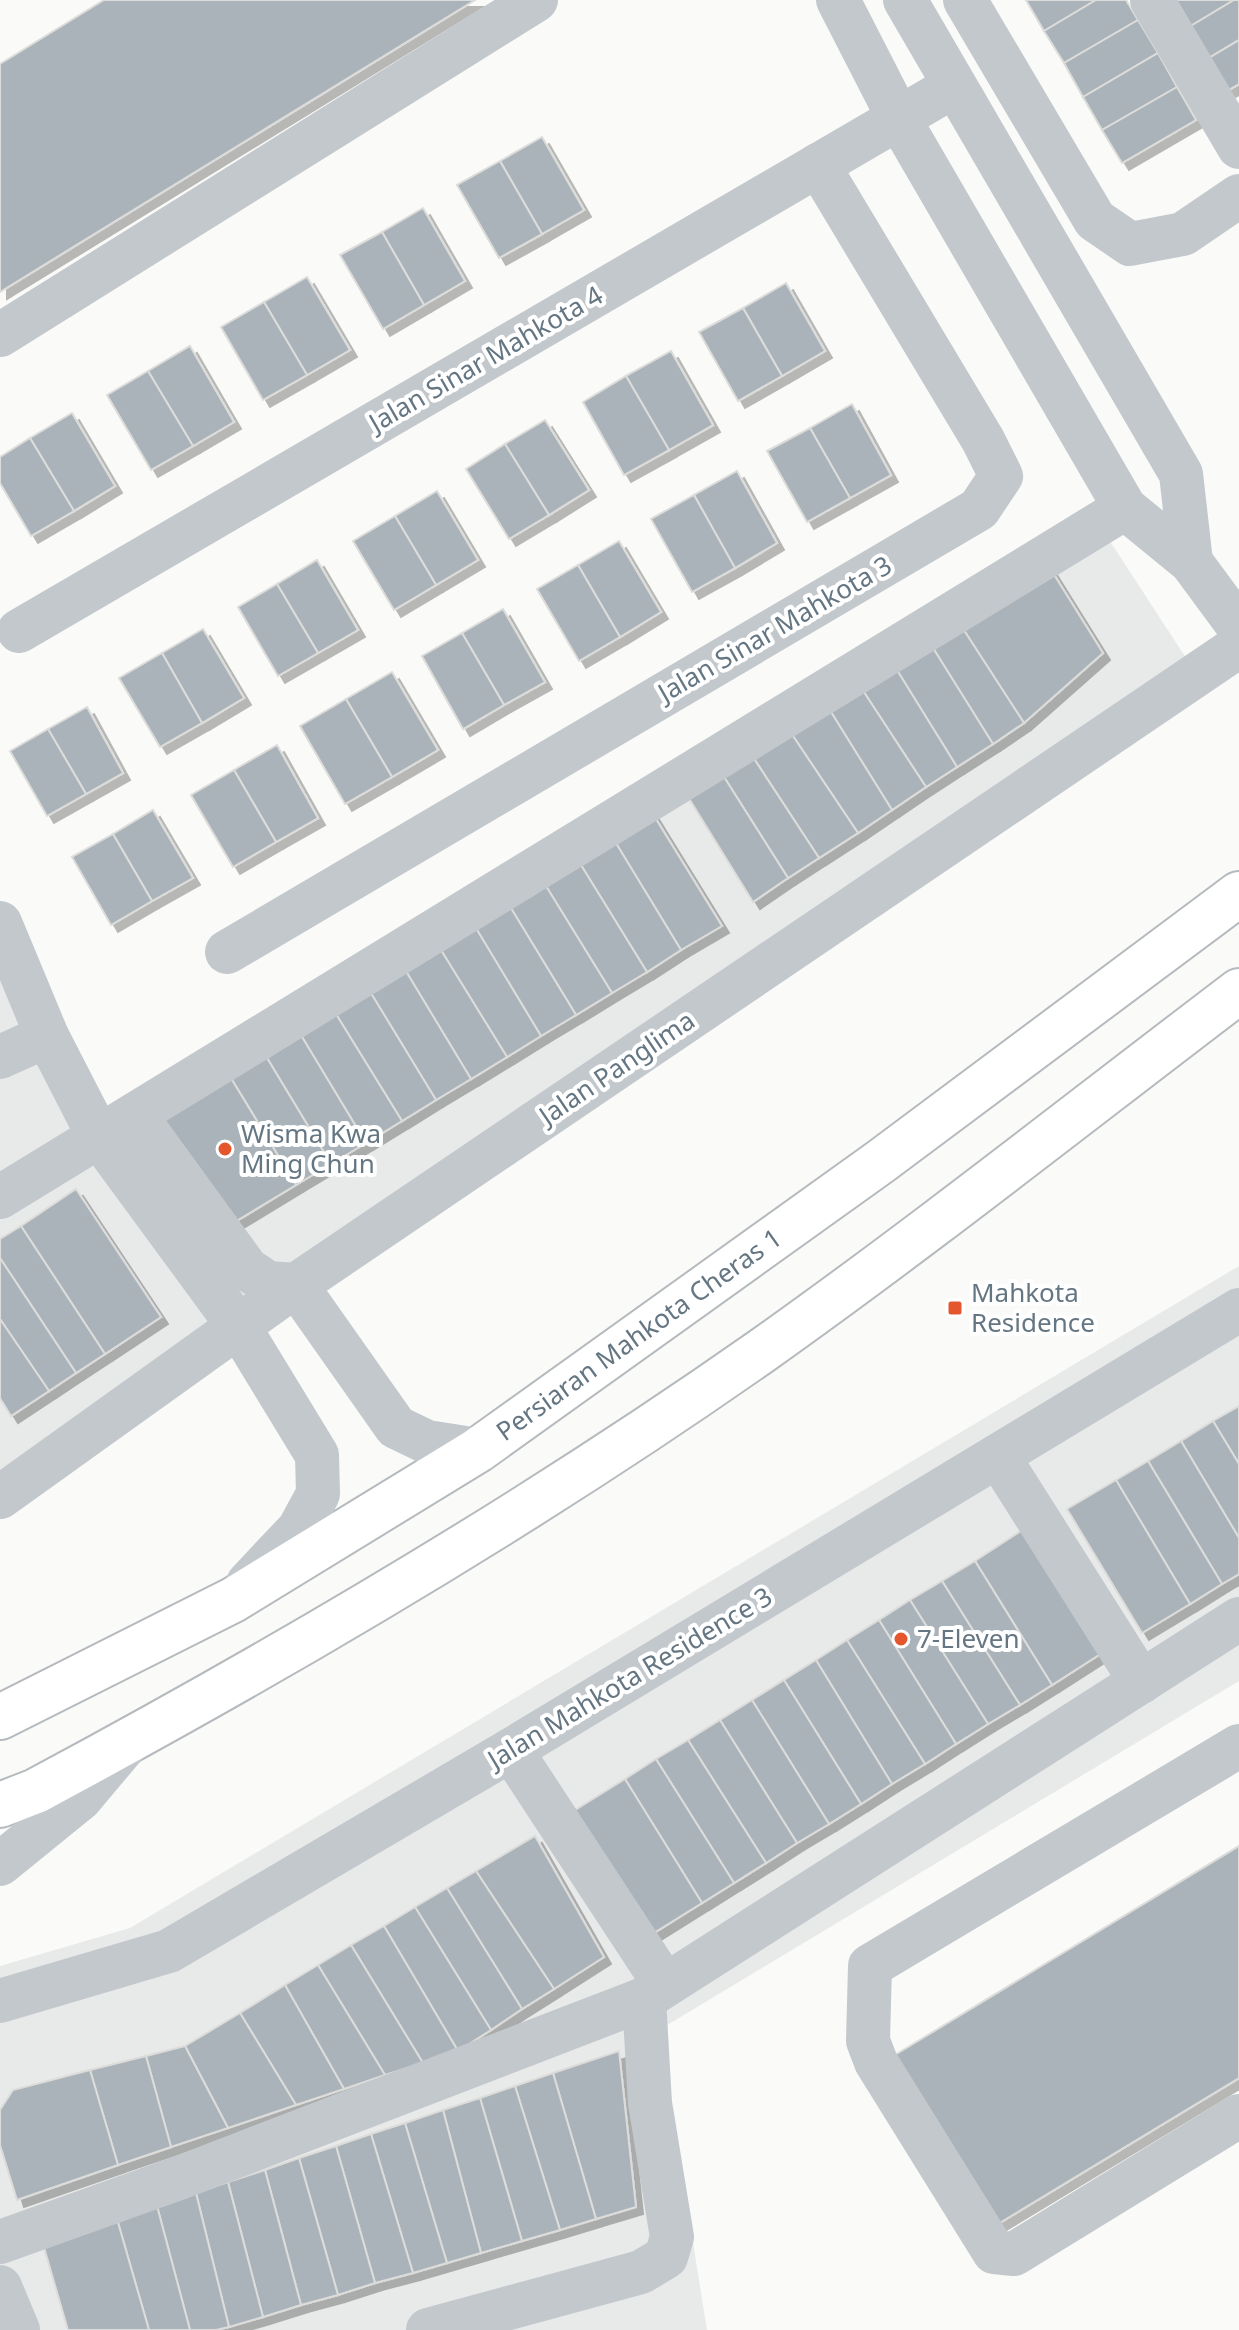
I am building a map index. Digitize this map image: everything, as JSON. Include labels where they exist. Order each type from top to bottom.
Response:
[{"type":"main road","points":[[1202,922],[1239,863]]},
{"type":"main road","name":"Persiaran Mahkota Cheras 1","points":[[0,1717],[233,1600],[478,1450],[880,1162],[1239,894]]},
{"type":"main road","points":[[0,1805],[36,1791],[128,1742],[356,1615],[763,1350],[1239,991]]},
{"type":"street","points":[[0,335],[536,0]]},
{"type":"street","points":[[838,0],[899,119],[1125,508],[1191,562],[1239,627]]},
{"type":"street","points":[[905,0],[1181,474],[1191,562]]},
{"type":"street","points":[[965,0],[1095,220],[1130,244],[1183,234],[1239,196]]},
{"type":"street","points":[[1152,0],[1239,147]]},
{"type":"street","name":"Jalan Sinar Mahkota 4","points":[[19,631],[954,86]]},
{"type":"street","name":"Jalan Sinar Mahkota 3","points":[[227,952],[979,509],[1001,476],[983,440],[818,165]]},
{"type":"street","points":[[0,1197],[1125,508]]},
{"type":"street","name":"Jalan Panglima","points":[[0,1497],[296,1285],[1239,646]]},
{"type":"street","points":[[0,923],[47,1036],[98,1135],[239,1327],[317,1455],[318,1494],[299,1529],[233,1600]]},
{"type":"street","points":[[0,1057],[47,1036]]},
{"type":"street","points":[[135,1115],[247,1269],[268,1283],[296,1285],[396,1427],[427,1442],[478,1450]]},
{"type":"street","name":"Jalan Mahkota Residence 3","points":[[0,2001],[169,1951],[511,1750],[1239,1310]]},
{"type":"street","points":[[998,1456],[1141,1682]]},
{"type":"street","points":[[0,2242],[179,2178],[654,1992],[1239,1619]]},
{"type":"street","points":[[0,1864],[80,1799],[128,1742]]},
{"type":"street","points":[[1239,1746],[870,1966],[868,2041],[876,2062],[994,2252],[1014,2254],[1239,2116]]},
{"type":"street","points":[[428,2330],[641,2272],[666,2257],[672,2237],[650,2103],[654,1992],[511,1750]]},
{"type":"street","points":[[0,2287],[18,2330]]},
{"type":"shaded area","points":[[1104,532],[1188,661],[0,1478],[0,941],[94,1156]]},
{"type":"shaded area","points":[[1239,1266],[1239,1681],[659,2030],[707,2330],[0,2330],[0,1966],[130,1928]]},
{"type":"building","points":[[104,0],[475,0],[0,292],[0,64]]},
{"type":"building","points":[[1026,0],[1096,0],[1044,31]]},
{"type":"building","points":[[1096,0],[1126,0],[1138,20],[1064,63],[1044,31]]},
{"type":"building","points":[[1160,0],[1234,0],[1179,33]]},
{"type":"building","points":[[1234,0],[1239,0],[1239,40],[1197,65],[1179,33]]},
{"type":"building","points":[[1138,20],[1158,53],[1083,97],[1064,63]]},
{"type":"building","points":[[1239,40],[1239,84],[1216,97],[1197,65]]},
{"type":"building","points":[[1158,53],[1177,87],[1102,130],[1083,97]]},
{"type":"building","points":[[1177,87],[1196,120],[1122,163],[1102,130]]},
{"type":"building","points":[[542,137],[584,210],[542,234],[500,161]]},
{"type":"building","points":[[500,161],[542,234],[499,258],[457,185]]},
{"type":"building","points":[[423,208],[465,281],[424,305],[382,232]]},
{"type":"building","points":[[382,232],[424,305],[383,329],[340,255]]},
{"type":"building","points":[[307,277],[350,350],[307,375],[264,302]]},
{"type":"building","points":[[786,283],[825,351],[782,376],[743,308]]},
{"type":"building","points":[[264,302],[307,375],[263,400],[221,327]]},
{"type":"building","points":[[743,308],[782,376],[738,401],[699,332]]},
{"type":"building","points":[[190,346],[234,422],[193,446],[148,371]]},
{"type":"building","points":[[671,351],[713,425],[669,450],[626,376]]},
{"type":"building","points":[[148,371],[193,446],[151,470],[107,395]]},
{"type":"building","points":[[626,376],[669,450],[624,475],[583,402]]},
{"type":"building","points":[[852,404],[891,475],[850,498],[810,428]]},
{"type":"building","points":[[72,413],[115,486],[74,511],[30,438]]},
{"type":"building","points":[[545,420],[589,490],[549,515],[505,444]]},
{"type":"building","points":[[810,428],[850,498],[807,522],[767,451]]},
{"type":"building","points":[[30,438],[74,511],[31,536],[0,483],[0,457]]},
{"type":"building","points":[[505,444],[549,515],[509,539],[466,469]]},
{"type":"building","points":[[737,471],[777,543],[735,568],[694,495]]},
{"type":"building","points":[[437,491],[478,560],[436,585],[395,516]]},
{"type":"building","points":[[694,495],[735,568],[692,592],[651,519]]},
{"type":"building","points":[[395,516],[436,585],[394,610],[353,541]]},
{"type":"building","points":[[619,541],[661,612],[620,637],[578,565]]},
{"type":"building","points":[[317,560],[358,630],[318,653],[277,584]]},
{"type":"building","points":[[578,565],[620,637],[579,661],[537,589]]},
{"type":"building","points":[[1048,565],[1103,653],[1024,723],[958,621]]},
{"type":"building","points":[[277,584],[318,653],[278,676],[238,607]]},
{"type":"building","points":[[503,609],[545,682],[504,705],[462,633]]},
{"type":"building","points":[[958,621],[1024,723],[993,744],[928,640]]},
{"type":"building","points":[[203,629],[244,698],[202,723],[162,653]]},
{"type":"building","points":[[462,633],[504,705],[463,729],[422,656]]},
{"type":"building","points":[[928,640],[993,744],[957,767],[892,662]]},
{"type":"building","points":[[162,653],[202,723],[160,747],[119,678]]},
{"type":"building","points":[[892,662],[957,767],[926,787],[858,683]]},
{"type":"building","points":[[392,672],[438,750],[392,777],[346,699]]},
{"type":"building","points":[[858,683],[926,787],[892,810],[826,704]]},
{"type":"building","points":[[346,699],[392,777],[345,804],[300,726]]},
{"type":"building","points":[[826,704],[892,810],[858,833],[787,727]]},
{"type":"building","points":[[87,707],[123,773],[86,794],[48,729]]},
{"type":"building","points":[[787,727],[858,833],[819,858],[749,751]]},
{"type":"building","points":[[48,729],[86,794],[47,816],[10,751]]},
{"type":"building","points":[[277,745],[318,818],[276,842],[234,770]]},
{"type":"building","points":[[749,751],[819,858],[788,878],[719,769]]},
{"type":"building","points":[[719,769],[788,878],[753,902],[685,792]]},
{"type":"building","points":[[234,770],[276,842],[233,867],[191,795]]},
{"type":"building","points":[[153,810],[193,878],[152,901],[113,834]]},
{"type":"building","points":[[651,811],[722,926],[681,950],[611,835]]},
{"type":"building","points":[[113,834],[152,901],[111,925],[72,857]]},
{"type":"building","points":[[611,835],[681,950],[647,972],[576,857]]},
{"type":"building","points":[[576,857],[647,972],[612,993],[541,878]]},
{"type":"building","points":[[541,878],[612,993],[576,1015],[506,900]]},
{"type":"building","points":[[506,900],[576,1015],[541,1036],[471,920]]},
{"type":"building","points":[[471,920],[541,1036],[507,1057],[436,942]]},
{"type":"building","points":[[436,942],[507,1057],[471,1079],[401,963]]},
{"type":"building","points":[[401,963],[471,1079],[436,1100],[366,985]]},
{"type":"building","points":[[366,985],[436,1100],[402,1121],[331,1006]]},
{"type":"building","points":[[331,1006],[402,1121],[366,1143],[296,1027]]},
{"type":"building","points":[[296,1027],[366,1143],[331,1164],[261,1048]]},
{"type":"building","points":[[261,1048],[331,1164],[296,1185],[226,1070]]},
{"type":"building","name":"Wisma Kwa Ming Chun","points":[[226,1070],[296,1185],[225,1228],[155,1113]]},
{"type":"building","points":[[76,1189],[161,1317],[105,1354],[21,1226]]},
{"type":"building","points":[[21,1226],[105,1354],[76,1373],[0,1258],[0,1239]]},
{"type":"building","points":[[0,1258],[76,1373],[49,1391],[0,1319]]},
{"type":"building","points":[[0,1319],[49,1391],[11,1416],[0,1398]]},
{"type":"building","points":[[1239,1406],[1239,1464],[1213,1421]]},
{"type":"building","points":[[1213,1421],[1239,1464],[1239,1538],[1181,1441]]},
{"type":"building","points":[[1181,1441],[1239,1538],[1239,1574],[1222,1584],[1148,1461]]},
{"type":"building","points":[[1148,1461],[1222,1584],[1190,1604],[1116,1480]]},
{"type":"building","points":[[1116,1480],[1190,1604],[1142,1633],[1067,1509]]},
{"type":"building","points":[[1024,1529],[1102,1653],[1052,1685],[975,1561]]},
{"type":"building","points":[[975,1561],[1052,1685],[1020,1705],[942,1581]]},
{"type":"building","points":[[942,1581],[1020,1705],[988,1724],[910,1600]]},
{"type":"building","points":[[910,1600],[988,1724],[956,1744],[879,1620]]},
{"type":"building","points":[[879,1620],[956,1744],[925,1764],[847,1640]]},
{"type":"building","points":[[847,1640],[925,1764],[892,1784],[816,1660]]},
{"type":"building","points":[[816,1660],[892,1784],[861,1804],[784,1680]]},
{"type":"building","points":[[784,1680],[861,1804],[829,1824],[752,1700]]},
{"type":"building","points":[[752,1700],[829,1824],[797,1843],[720,1720]]},
{"type":"building","points":[[720,1720],[797,1843],[766,1863],[688,1740]]},
{"type":"building","points":[[688,1740],[766,1863],[734,1883],[656,1759]]},
{"type":"building","points":[[656,1759],[734,1883],[702,1903],[625,1779]]},
{"type":"building","points":[[625,1779],[702,1903],[649,1936],[572,1812]]},
{"type":"building","points":[[535,1836],[604,1957],[554,1989],[476,1871]]},
{"type":"building","points":[[1239,1846],[1239,2078],[993,2227],[890,2058]]},
{"type":"building","points":[[476,1871],[554,1989],[522,2009],[447,1888]]},
{"type":"building","points":[[447,1888],[522,2009],[491,2030],[415,1907]]},
{"type":"building","points":[[415,1907],[491,2030],[458,2051],[384,1926]]},
{"type":"building","points":[[384,1926],[458,2051],[423,2063],[351,1945]]},
{"type":"building","points":[[351,1945],[423,2063],[385,2075],[318,1965]]},
{"type":"building","points":[[318,1965],[385,2075],[344,2089],[285,1985]]},
{"type":"building","points":[[285,1985],[344,2089],[296,2105],[240,2013]]},
{"type":"building","points":[[240,2013],[296,2105],[228,2128],[185,2046]]},
{"type":"building","points":[[185,2046],[228,2128],[171,2147],[146,2056]]},
{"type":"building","points":[[619,2051],[636,2207],[596,2219],[553,2073]]},
{"type":"building","points":[[146,2056],[171,2147],[118,2165],[90,2070]]},
{"type":"building","points":[[90,2070],[118,2165],[17,2200],[0,2145],[0,2110],[13,2090]]},
{"type":"building","points":[[553,2073],[596,2219],[560,2230],[515,2086]]},
{"type":"building","points":[[515,2086],[560,2230],[522,2241],[480,2098]]},
{"type":"building","points":[[480,2098],[522,2241],[481,2253],[443,2110]]},
{"type":"building","points":[[443,2110],[481,2253],[447,2263],[405,2123]]},
{"type":"building","points":[[405,2123],[447,2263],[413,2273],[371,2134]]},
{"type":"building","points":[[371,2134],[413,2273],[375,2283],[336,2146]]},
{"type":"building","points":[[336,2146],[375,2283],[338,2295],[299,2158]]},
{"type":"building","points":[[299,2158],[338,2295],[301,2305],[265,2170]]},
{"type":"building","points":[[265,2170],[301,2305],[263,2317],[228,2182]]},
{"type":"building","points":[[228,2182],[263,2317],[229,2327],[196,2193]]},
{"type":"building","points":[[196,2193],[229,2327],[216,2330],[190,2330],[157,2206]]},
{"type":"building","points":[[157,2206],[190,2330],[149,2330],[117,2219]]},
{"type":"building","points":[[117,2219],[149,2330],[68,2330],[43,2244]]},
{"type":"place","name":"Wisma Kwa Ming Chun","points":[[225,1149]]},
{"type":"place","name":"Mahkota Residence","points":[[955,1308]]},
{"type":"place","name":"7-Eleven","points":[[901,1639]]}]
